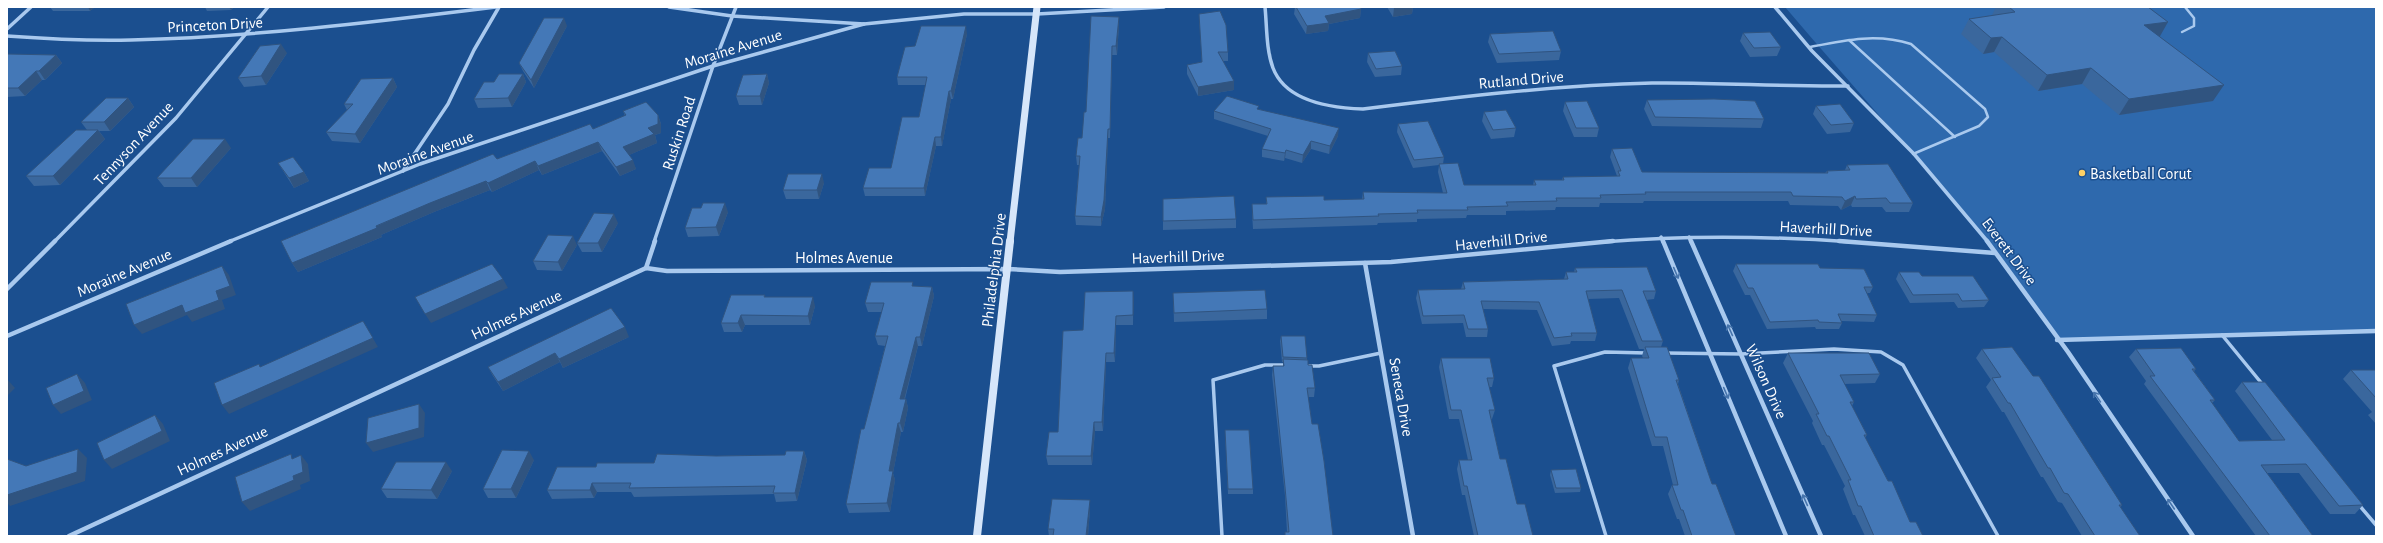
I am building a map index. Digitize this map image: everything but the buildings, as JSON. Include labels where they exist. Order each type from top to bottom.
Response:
[{"type":"main road","name":"Philadelphia Drive","points":[[977,536],[1037,10]]},
{"type":"street","points":[[7,29],[30,7]]},
{"type":"street","name":"Tennyson Avenue","points":[[7,288],[63,234],[166,127],[268,7]]},
{"type":"street","points":[[403,171],[448,104],[497,7]]},
{"type":"street","name":"Princeton Drive","points":[[7,36],[87,40],[159,39],[246,34],[497,7]]},
{"type":"street","points":[[669,7],[732,16],[864,24],[964,14],[1037,10],[1164,7]]},
{"type":"street","name":"Ruskin Road","points":[[646,268],[713,66],[736,7]]},
{"type":"street","name":"Rutland Drive","points":[[1265,7],[1272,63],[1275,73],[1284,85],[1296,94],[1340,108],[1363,109],[1488,94],[1601,85],[1652,83],[1810,87],[1848,86]]},
{"type":"street","name":"Everett Drive","points":[[1775,7],[1810,47],[1932,174],[1995,253],[2193,536]]},
{"type":"street","name":"Moraine Avenue","points":[[7,336],[161,270],[403,171],[713,66],[864,24]]},
{"type":"street","points":[[1661,237],[1786,536]]},
{"type":"street","name":"Haverhill Drive","points":[[1008,269],[1060,272],[1365,263],[1472,256],[1593,242],[1661,237],[1779,237],[1995,253]]},
{"type":"street","name":"Wilson Drive","points":[[1689,237],[1821,536]]},
{"type":"street","name":"Seneca Drive","points":[[1365,263],[1413,536]]},
{"type":"street","name":"Holmes Avenue","points":[[68,536],[646,268],[667,272],[1008,269]]},
{"type":"street","points":[[2057,340],[2376,331]]},
{"type":"lane","points":[[2182,32],[2194,26],[2194,18],[2185,7]]},
{"type":"lane","points":[[1810,47],[1870,36],[1887,37],[1911,44],[1985,109],[1988,117],[1979,126],[1913,154]]},
{"type":"lane","points":[[1849,40],[1955,137]]},
{"type":"lane","points":[[2222,335],[2267,390]]},
{"type":"lane","points":[[1658,353],[1741,354],[1834,349],[1881,352],[1903,365],[1998,536]]},
{"type":"lane","points":[[1606,536],[1554,366],[1605,352],[1650,353]]},
{"type":"lane","points":[[1304,366],[1319,366],[1381,353]]},
{"type":"lane","points":[[1222,536],[1213,380],[1265,364],[1296,366]]},
{"type":"lane","points":[[2356,500],[2376,525]]},
{"type":"shaded area","points":[[1785,7],[2376,7],[2376,331],[2057,340],[1994,253],[1960,211]]},
{"type":"place","name":"Basketball Corut","points":[[2082,173]]}]
